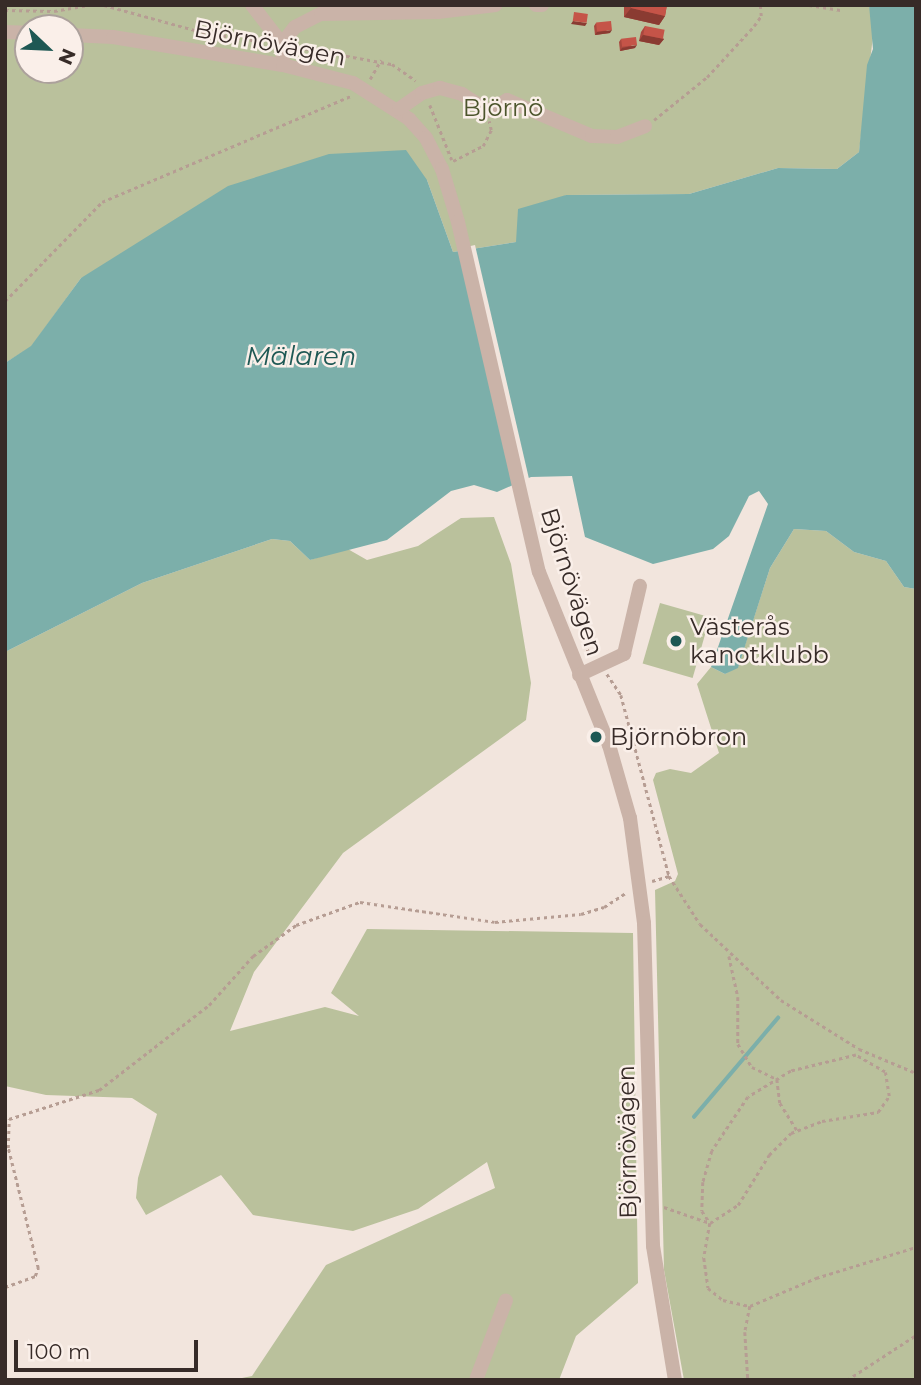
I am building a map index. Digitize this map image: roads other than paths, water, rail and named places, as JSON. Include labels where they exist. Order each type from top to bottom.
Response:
[{"type":"street","points":[[252,5],[282,44],[283,65]]},
{"type":"street","points":[[282,44],[295,27],[321,15],[438,12],[496,5]]},
{"type":"street","points":[[536,5],[542,5]]},
{"type":"street","name":"Björnövägen","points":[[84,36],[113,37],[283,65],[365,87],[399,109],[426,138],[442,169],[462,242],[539,572],[609,745],[630,818],[640,885],[650,1200],[658,1295],[675,1380]]},
{"type":"street","points":[[399,109],[422,93],[440,88],[462,94],[488,111],[507,100],[593,136],[617,137],[645,126]]},
{"type":"street","points":[[579,675],[624,654],[640,586]]},
{"type":"street","points":[[476,1380],[506,1300]]},
{"type":"water","name":"Mälaren","points":[[869,5],[916,5],[916,589],[904,587],[886,561],[854,552],[826,531],[794,529],[770,568],[738,668],[725,674],[711,667],[768,504],[759,491],[749,496],[729,536],[713,549],[653,564],[585,537],[572,476],[531,477],[497,492],[474,485],[451,491],[387,540],[310,560],[290,541],[272,539],[142,583],[5,652],[5,363],[31,346],[81,278],[228,186],[329,154],[406,150],[427,180],[453,252],[516,242],[518,209],[566,195],[689,194],[778,168],[837,169],[859,152],[867,65],[873,49]]},
{"type":"waterway","points":[[694,1117],[778,1018]]},
{"type":"place","name":"Västerås kanotklubb","points":[[676,641]]},
{"type":"place","name":"Björnöbron","points":[[596,737]]},
{"type":"park label","name":"Björnö","points":[[503,108]]}]
